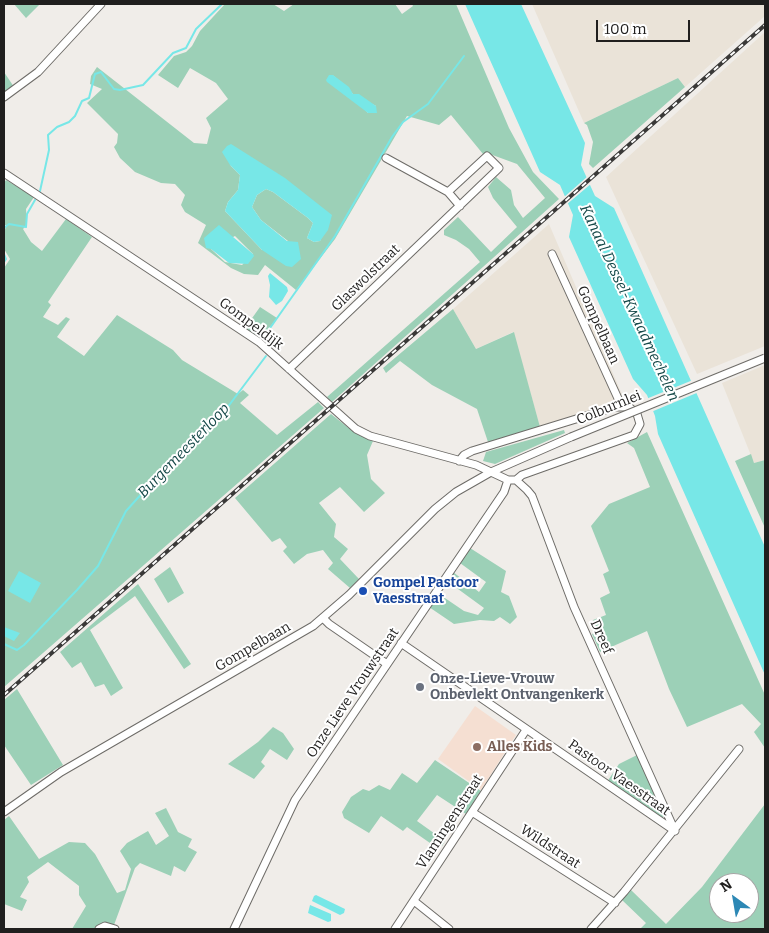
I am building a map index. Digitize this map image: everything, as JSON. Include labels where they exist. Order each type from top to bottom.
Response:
[{"type":"street","points":[[4,97],[38,72],[101,4]]},
{"type":"street","name":"Glaswolstraat","points":[[289,369],[499,168],[487,156],[448,192]]},
{"type":"street","points":[[386,158],[448,192],[460,206]]},
{"type":"street","name":"Gompeldijk","points":[[4,173],[259,342],[356,429],[370,436],[491,472]]},
{"type":"street","name":"Gompelbaan","points":[[512,480],[634,435],[640,424],[637,414],[632,408],[621,405],[552,254]]},
{"type":"street","name":"Colburnlei","points":[[491,472],[765,358]]},
{"type":"street","points":[[459,461],[464,455],[472,451],[621,405]]},
{"type":"street","name":"Gompelbaan","points":[[4,812],[61,772],[278,648],[323,618],[349,596],[439,505],[456,492],[491,472]]},
{"type":"street","name":"Dreef","points":[[491,472],[512,480],[532,496],[574,607],[675,831]]},
{"type":"street","name":"Onze Lieve Vrouwstraat","points":[[234,929],[296,800],[512,480]]},
{"type":"street","points":[[323,618],[387,664]]},
{"type":"street","name":"Pastoor Vaesstraat","points":[[401,643],[657,821],[675,831]]},
{"type":"street","name":"Vlamingenstraat","points":[[395,929],[526,730]]},
{"type":"street","points":[[591,929],[675,831],[740,749]]},
{"type":"street","name":"Wildstraat","points":[[472,812],[615,903]]},
{"type":"street","points":[[414,901],[449,929]]},
{"type":"street","points":[[99,929],[105,926],[115,929]]},
{"type":"shaded area","points":[[532,4],[765,4],[765,16],[685,87],[678,78],[584,123]]},
{"type":"shaded area","points":[[765,32],[765,346],[697,374],[606,177]]},
{"type":"shaded area","points":[[549,224],[624,399],[540,427],[513,332],[476,349],[453,309]]},
{"type":"shaded area","points":[[765,365],[765,460],[754,463],[722,383]]},
{"type":"shaded area","name":"Alles Kids","points":[[475,706],[516,735],[481,790],[438,759]]},
{"type":"green space","points":[[14,4],[40,4],[26,18]]},
{"type":"green space","points":[[225,4],[273,4],[284,11],[294,4],[395,4],[402,14],[413,6],[412,4],[456,4],[509,128],[533,172],[559,199],[332,402],[327,397],[480,262],[469,249],[456,240],[444,235],[444,230],[458,217],[491,252],[517,227],[493,198],[488,187],[496,177],[511,190],[514,205],[523,218],[545,198],[517,164],[487,153],[483,154],[451,115],[439,125],[407,116],[335,239],[296,290],[265,265],[258,275],[244,274],[231,268],[198,243],[206,225],[185,212],[181,205],[185,195],[175,184],[161,183],[135,172],[120,158],[114,147],[117,143],[118,134],[87,103],[102,89],[90,84],[91,76],[97,67],[194,143],[207,144],[211,128],[206,118],[228,99],[216,83],[190,68],[178,88],[158,75],[174,56],[186,52],[192,46],[200,31]],"holes":[[[333,75],[353,94],[376,106],[368,113]],[[230,165],[331,215],[320,241],[314,242],[307,238],[313,223],[308,218],[273,192],[266,189],[257,195],[252,207],[261,220],[288,241],[262,250],[225,211],[228,202],[238,190],[240,175]],[[235,236],[253,254],[242,265],[225,262],[211,249]]]},
{"type":"green space","points":[[4,72],[14,87],[4,93]]},
{"type":"green space","points":[[678,78],[685,87],[593,168],[589,164],[593,142],[587,125],[584,123]]},
{"type":"green space","points":[[6,180],[34,197],[26,209],[27,225],[23,229],[31,242],[42,251],[66,219],[92,237],[48,302],[51,305],[43,317],[58,325],[66,317],[70,319],[57,337],[84,356],[117,315],[173,350],[182,360],[238,394],[243,390],[249,395],[240,403],[277,435],[318,402],[324,408],[4,687],[4,268],[10,259],[4,249],[4,231],[7,225],[4,225],[4,183]]},
{"type":"green space","points":[[260,307],[277,318],[261,339],[245,328]]},
{"type":"green space","points":[[453,309],[476,349],[514,332],[540,427],[488,442],[477,409],[432,385],[400,361],[386,373],[383,368]]},
{"type":"green space","points":[[331,414],[351,430],[373,441],[367,455],[371,479],[385,493],[364,512],[340,487],[319,503],[336,524],[334,537],[348,549],[340,559],[359,579],[350,588],[328,569],[333,563],[323,550],[307,554],[294,564],[283,551],[287,547],[280,538],[272,542],[235,498]]},
{"type":"green space","points":[[564,430],[565,433],[495,464],[483,461],[486,452]]},
{"type":"green space","points":[[647,432],[765,695],[765,748],[754,732],[761,724],[742,704],[687,727],[669,689],[647,631],[600,652],[592,634],[598,632],[593,620],[606,615],[600,598],[610,593],[603,574],[609,571],[591,526],[609,504],[650,487],[634,448],[627,443]]},
{"type":"green space","points":[[751,454],[754,463],[765,460],[765,528],[735,461]]},
{"type":"green space","points":[[470,548],[506,571],[501,592],[509,596],[517,617],[510,624],[500,617],[494,621],[480,620],[454,624],[429,607],[439,594],[464,611],[478,615],[484,608],[447,581],[453,572],[479,592],[486,582],[460,563]]},
{"type":"green space","points":[[170,567],[184,593],[168,603],[154,579]]},
{"type":"green space","points":[[138,584],[191,664],[184,669],[135,596],[90,630],[123,688],[111,696],[104,684],[95,687],[81,662],[72,668],[60,652]]},
{"type":"green space","points":[[17,689],[63,765],[31,785],[4,745],[4,700]]},
{"type":"green space","points":[[273,727],[283,733],[294,749],[287,760],[270,749],[261,762],[265,766],[254,779],[228,764],[258,742]]},
{"type":"green space","points":[[637,755],[664,816],[661,819],[607,782],[619,764]]},
{"type":"green space","points":[[435,760],[481,791],[466,814],[437,795],[417,821],[445,841],[442,846],[432,840],[430,843],[407,827],[403,831],[381,816],[369,833],[344,818],[342,812],[351,797],[363,789],[369,791],[379,785],[390,790],[402,773],[417,783]]},
{"type":"green space","points":[[765,804],[765,929],[640,929],[646,923],[622,900],[631,890],[666,924],[709,878],[709,923],[759,923],[759,873],[713,873]]},
{"type":"green space","points":[[166,808],[178,832],[192,839],[188,847],[197,852],[185,872],[174,866],[171,876],[140,863],[135,868],[114,925],[106,922],[101,923],[95,929],[72,929],[86,906],[79,895],[79,886],[48,862],[27,877],[29,882],[20,897],[27,900],[22,911],[4,904],[4,820],[9,816],[39,859],[69,842],[85,843],[95,854],[117,893],[125,890],[131,869],[120,851],[127,843],[148,831],[156,845],[169,836],[155,813]]},
{"type":"water","name":"Kanaal Dessel-Kwaadmechelen","points":[[465,4],[521,4],[585,143],[581,165],[595,196],[614,208],[765,547],[765,675],[658,434],[655,416],[647,395],[633,379],[569,237],[573,215],[560,185],[540,172]]},
{"type":"water","points":[[329,75],[333,75],[349,87],[353,94],[359,94],[376,106],[377,113],[368,113],[327,82],[326,80]]},
{"type":"water","points":[[231,144],[285,178],[332,215],[328,230],[320,241],[314,242],[307,238],[313,223],[308,218],[273,192],[266,189],[257,195],[252,207],[261,220],[287,241],[298,242],[301,259],[292,267],[286,266],[262,250],[225,211],[228,202],[238,190],[240,175],[230,165],[222,152]]},
{"type":"water","points":[[219,225],[253,254],[254,256],[248,264],[229,263],[211,249],[206,248],[204,238]]},
{"type":"water","points":[[270,273],[287,287],[288,291],[282,301],[276,305],[269,297],[270,285],[268,276]]},
{"type":"water","points":[[19,571],[41,583],[30,603],[8,591]]},
{"type":"water","points":[[4,627],[20,633],[14,641],[4,636]]},
{"type":"water","points":[[316,895],[345,909],[344,913],[340,915],[312,901]]},
{"type":"water","points":[[310,905],[331,914],[331,921],[328,922],[308,913]]},
{"type":"pier","points":[[588,176],[592,183],[566,205],[563,198]]},
{"type":"pier","points":[[693,380],[699,392],[651,412],[646,399]]},
{"type":"waterway","points":[[40,191],[49,150],[48,135],[57,127],[69,122],[75,116],[82,101],[89,98],[95,74],[101,72],[114,89],[120,90],[143,85],[173,53],[186,48],[196,29],[222,4]]},
{"type":"waterway","name":"Burgemeesterloop","points":[[263,338],[335,236],[392,137],[403,122],[428,104],[464,56]]},
{"type":"waterway","points":[[4,228],[9,224],[26,227],[27,214],[35,200]]},
{"type":"waterway","points":[[4,254],[6,259],[4,262]]},
{"type":"waterway","name":"Burgemeesterloop","points":[[4,644],[17,650],[24,645],[77,590],[98,566],[126,511],[184,447],[224,412],[266,356]]},
{"type":"railway","points":[[4,695],[765,25]]},
{"type":"place","name":"Gompel Pastoor Vaesstraat","points":[[363,591]]},
{"type":"place","name":"Onze-Lieve-Vrouw Onbevlekt Ontvangenkerk","points":[[420,687]]},
{"type":"place","name":"Alles Kids","points":[[477,747]]}]
